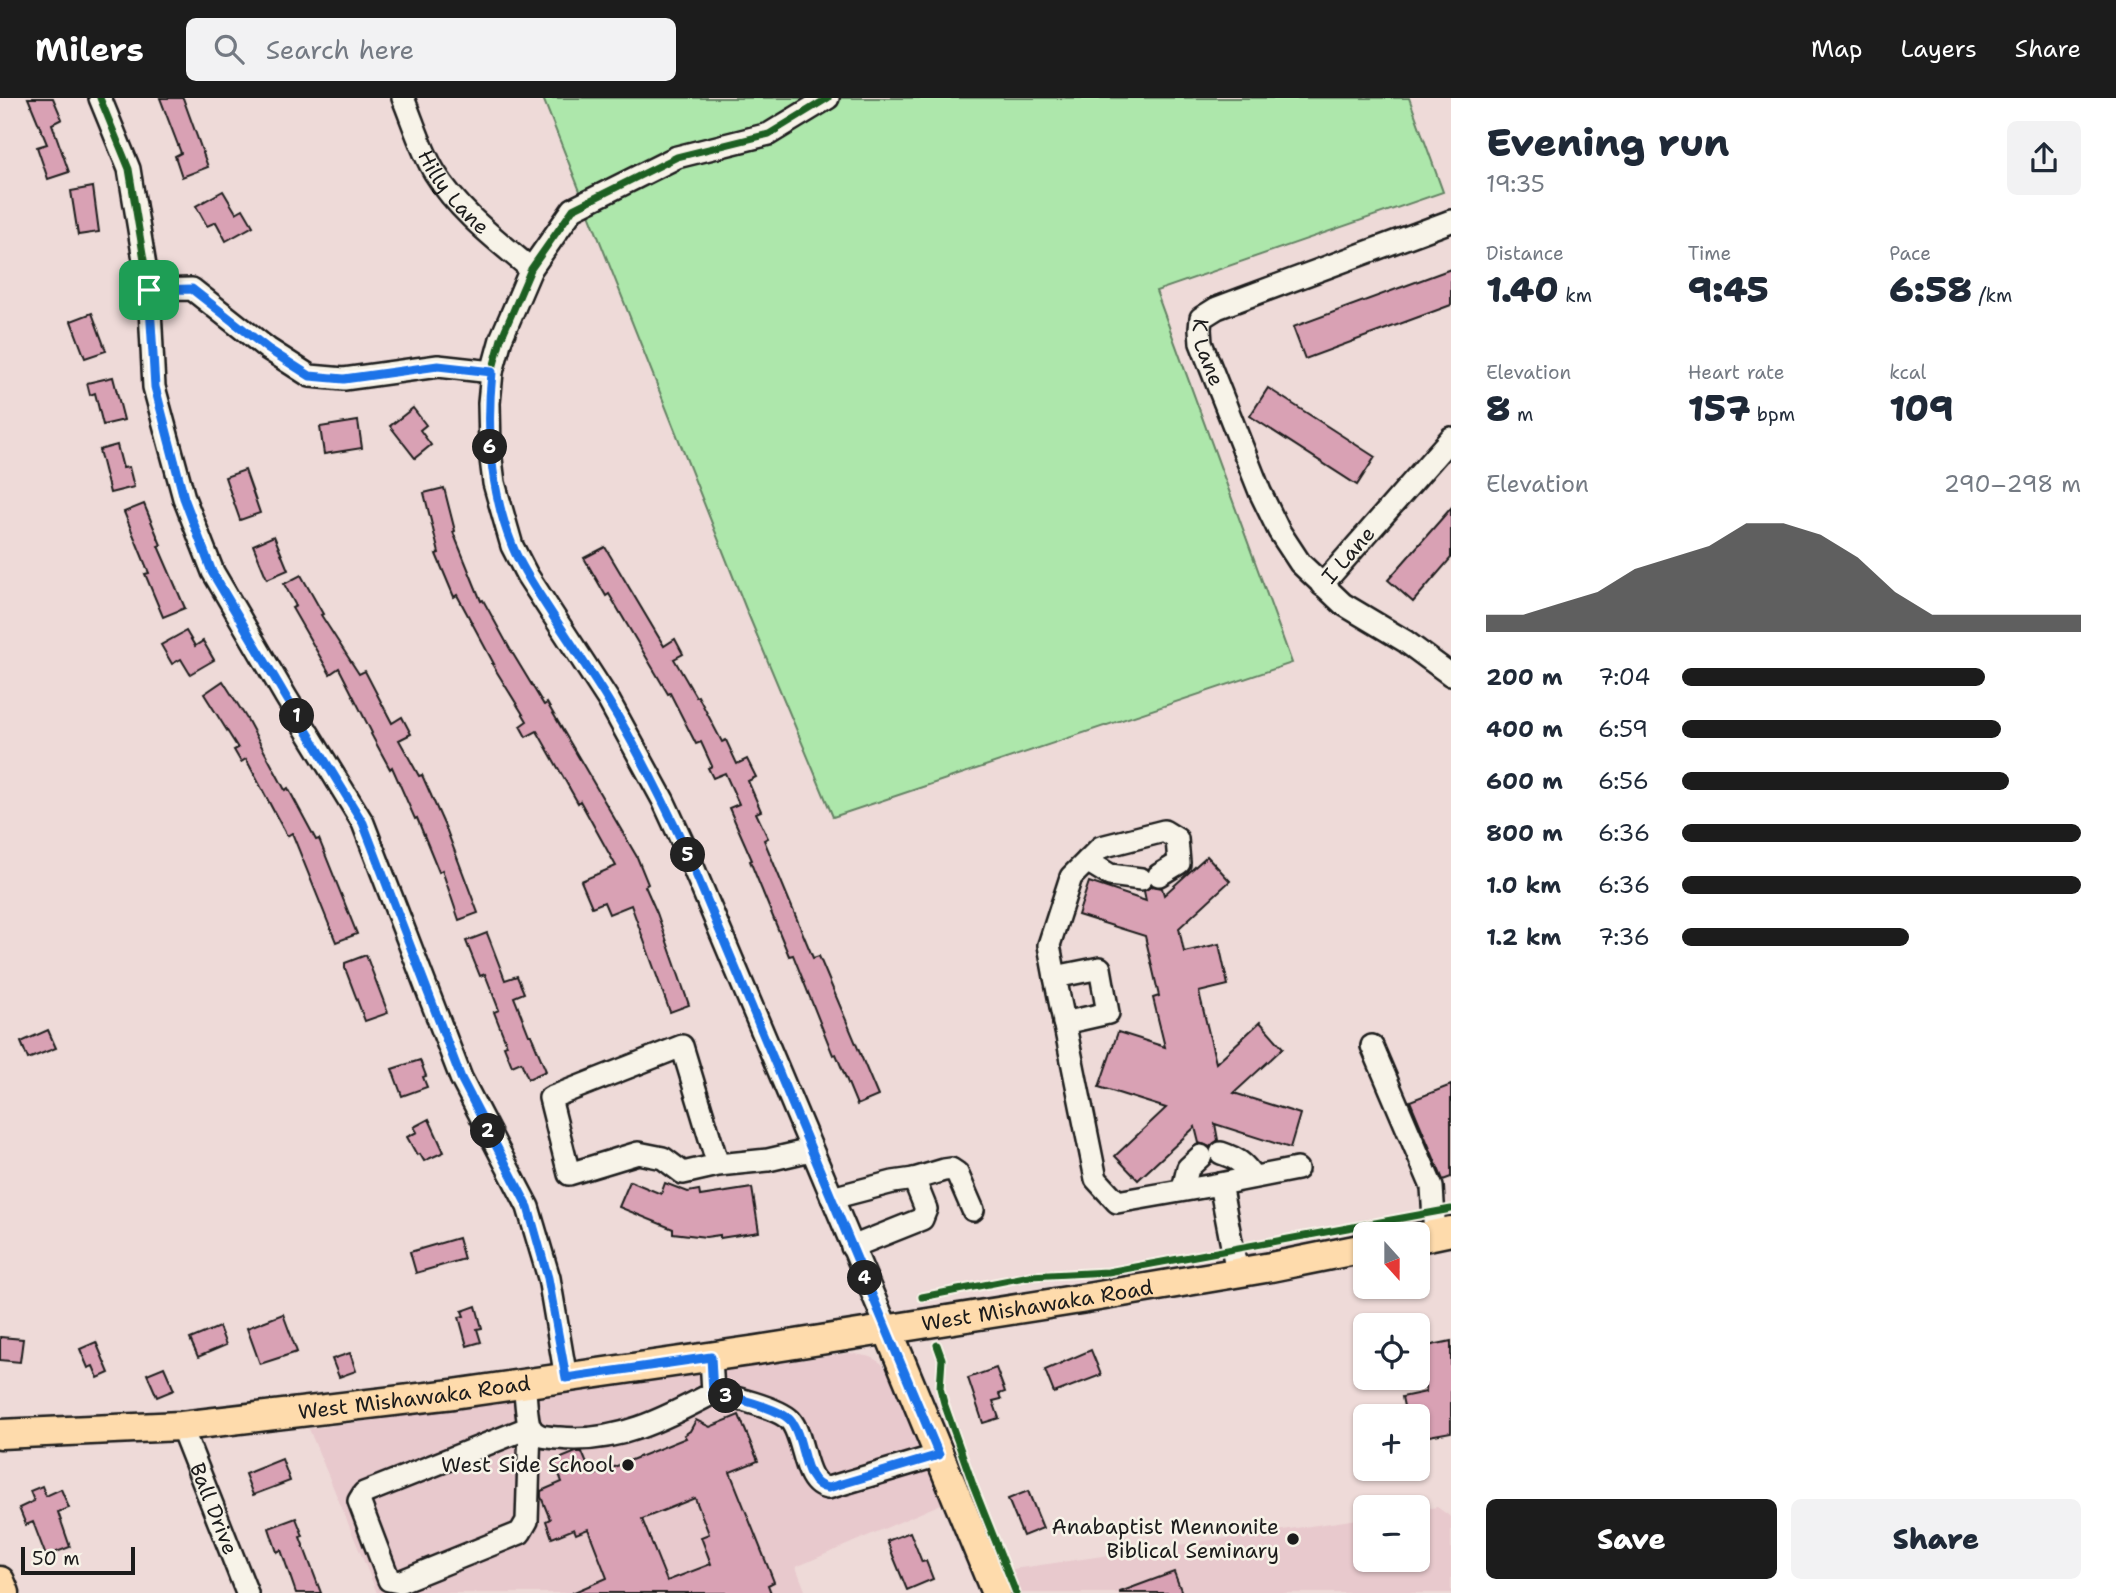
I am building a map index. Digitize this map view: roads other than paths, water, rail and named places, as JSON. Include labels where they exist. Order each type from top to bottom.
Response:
[{"type":"main road","name":"West Mishawaka Road","points":[[0,1434],[181,1426],[524,1384],[1093,1297],[1353,1250]]},
{"type":"main road","points":[[887,1328],[996,1593]]},
{"type":"street","points":[[100,98],[129,169],[149,290],[155,387],[184,498],[212,572],[363,823],[461,1078],[528,1207],[548,1278],[566,1378]]},
{"type":"street","name":"Hilly Lane","points":[[403,98],[433,170],[449,194],[531,269]]},
{"type":"street","points":[[828,98],[769,134],[677,157],[573,209],[531,269],[501,339],[492,372],[489,402],[490,451],[494,482],[512,546],[527,575],[609,701],[663,800],[887,1328]]},
{"type":"street","name":"K Lane","points":[[1322,585],[1300,564],[1279,531],[1260,492],[1201,343],[1201,318],[1217,308],[1451,221]]},
{"type":"street","points":[[149,290],[192,289],[268,349],[310,376],[344,379],[438,366],[492,372]]},
{"type":"street","name":"I Lane","points":[[1451,438],[1322,585],[1343,604],[1405,641],[1451,675]]},
{"type":"street","points":[[1087,861],[1110,875],[1150,877],[1179,863],[1177,839],[1164,831],[1101,847],[1087,861],[1071,877],[1049,945],[1096,1179],[1116,1202],[1297,1169]]},
{"type":"street","points":[[1055,977],[1100,968],[1108,1013],[1064,1023]]},
{"type":"street","points":[[718,1165],[682,1046],[550,1098],[569,1174],[638,1153],[663,1158],[683,1173],[718,1165],[768,1160],[811,1150]]},
{"type":"street","points":[[1372,1046],[1432,1186],[1434,1235]]},
{"type":"street","points":[[1183,1189],[1188,1168],[1211,1155],[1236,1158],[1253,1177]]},
{"type":"street","points":[[832,1198],[951,1169],[957,1174],[973,1210]]},
{"type":"street","points":[[852,1247],[922,1219],[926,1209],[914,1179]]},
{"type":"street","points":[[1220,1184],[1237,1272]]},
{"type":"street","points":[[711,1357],[713,1393]]},
{"type":"street","points":[[524,1384],[530,1427],[527,1521],[520,1533],[398,1583],[389,1580],[359,1502],[363,1493],[530,1427]]},
{"type":"street","points":[[530,1427],[540,1437],[581,1441],[617,1434],[664,1419],[713,1393],[764,1407],[790,1420],[812,1479],[820,1487],[828,1488],[939,1455]]},
{"type":"street","name":"Ball Drive","points":[[181,1426],[247,1593]]},
{"type":"place","name":"West Side School","points":[[628,1465]]},
{"type":"place","name":"Anabaptist Mennonite Biblical Seminary","points":[[1293,1539]]}]
